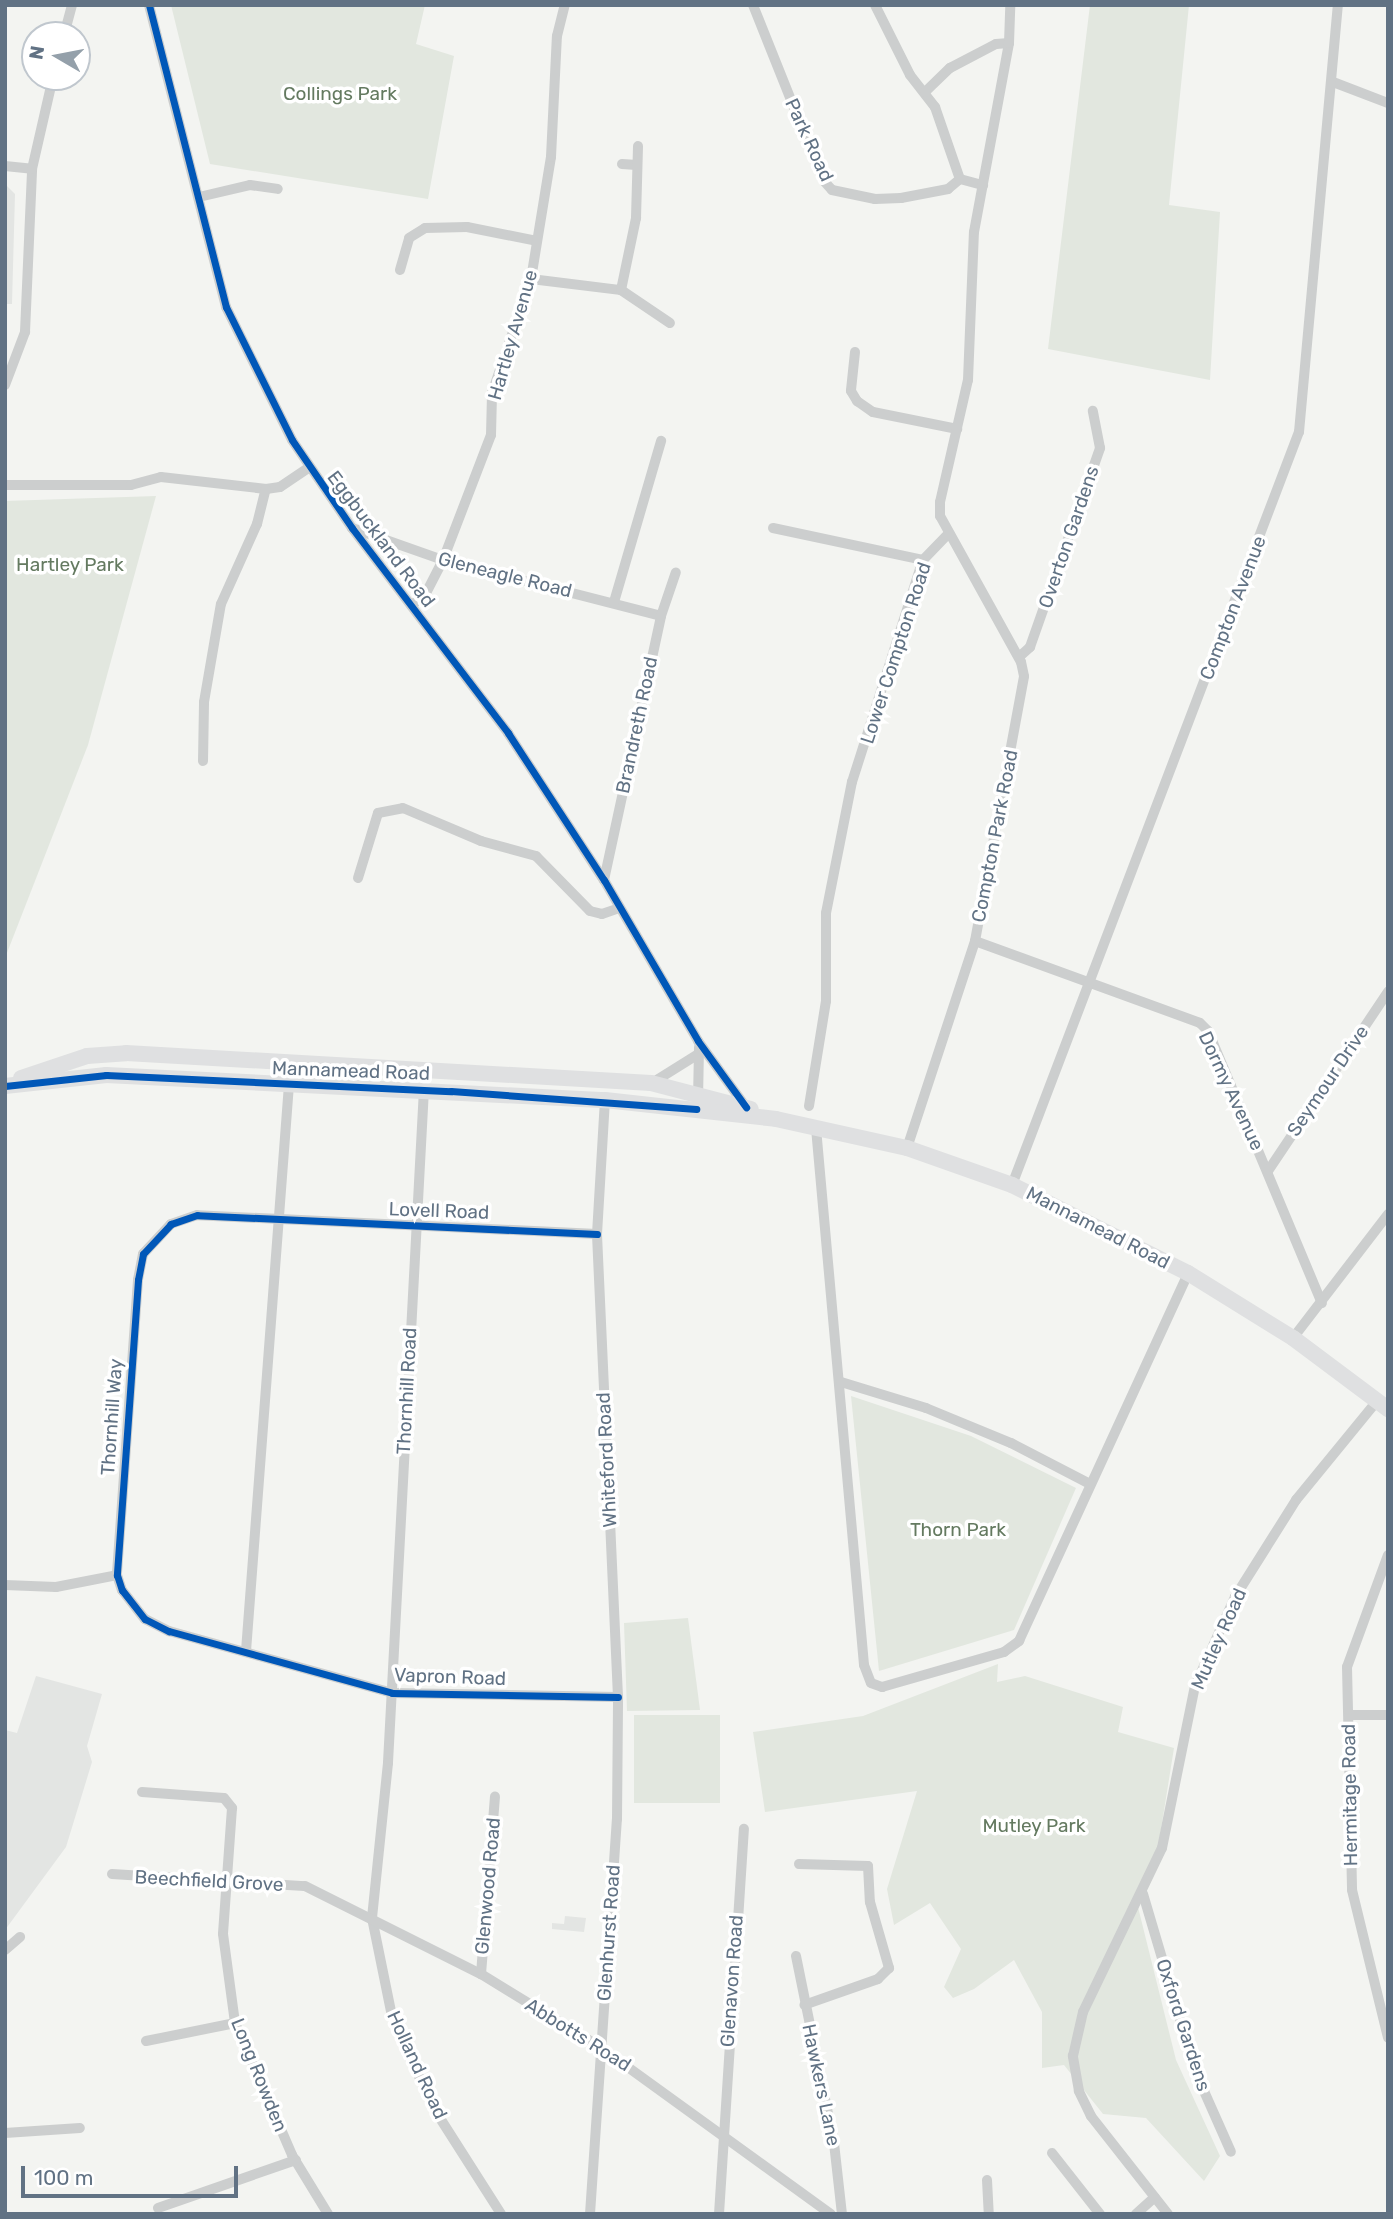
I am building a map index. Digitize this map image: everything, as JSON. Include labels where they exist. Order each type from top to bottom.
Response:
[{"type":"main road","name":"Mannamead Road","points":[[5,1085],[87,1056],[125,1053],[651,1083],[698,1101],[907,1148],[1012,1185],[1188,1273],[1293,1338],[1382,1405]]},
{"type":"main road","points":[[424,1089],[425,1069]]},
{"type":"main road","name":"Mannamead Road","points":[[5,1085],[106,1075],[605,1100],[698,1101],[746,1107],[776,1119]]},
{"type":"street","name":"Eggbuckland Road","points":[[149,5],[199,197],[207,247],[226,307],[308,468],[508,733],[604,880],[698,1041],[746,1107]]},
{"type":"street","name":"Hartley Avenue","points":[[411,605],[424,597],[443,560],[491,435],[492,393],[531,279],[551,157],[557,36],[565,5]]},
{"type":"street","name":"Park Road","points":[[753,5],[818,168],[832,190],[875,199],[901,198],[948,189],[960,180]]},
{"type":"street","points":[[875,5],[910,75],[935,107],[960,180],[982,184]]},
{"type":"street","points":[[949,533],[940,516],[940,502],[968,380],[974,232],[1009,43],[1010,5]]},
{"type":"street","name":"Compton Avenue","points":[[1012,1185],[1091,985],[1299,432],[1338,5]]},
{"type":"street","points":[[925,92],[950,68],[996,44],[1009,43]]},
{"type":"street","points":[[1333,82],[1388,103]]},
{"type":"street","points":[[5,385],[25,332],[32,169],[50,91]]},
{"type":"street","points":[[621,290],[636,218],[638,146]]},
{"type":"street","points":[[622,164],[637,165]]},
{"type":"street","points":[[5,166],[32,169]]},
{"type":"street","points":[[199,197],[250,185],[278,190]]},
{"type":"street","points":[[400,270],[409,238],[425,228],[467,227],[537,241]]},
{"type":"street","points":[[531,279],[621,290],[670,323]]},
{"type":"street","points":[[855,352],[851,391],[857,401],[873,412],[957,429]]},
{"type":"street","name":"Overton Gardens","points":[[1019,657],[1034,638],[1100,449],[1093,411]]},
{"type":"street","points":[[614,602],[661,441]]},
{"type":"street","points":[[5,485],[131,485],[161,477],[266,489],[280,487],[308,468]]},
{"type":"street","points":[[203,761],[204,702],[221,604],[257,524],[266,489]]},
{"type":"street","name":"Gleneagle Road","points":[[352,528],[443,560],[661,615]]},
{"type":"street","points":[[773,528],[923,560]]},
{"type":"street","name":"Compton Park Road","points":[[907,1148],[975,941],[1024,676],[1019,657],[949,533]]},
{"type":"street","name":"Lower Compton Road","points":[[809,1106],[826,1001],[826,913],[833,864],[852,782],[923,560],[949,533]]},
{"type":"street","name":"Brandreth Road","points":[[604,880],[661,615],[676,572]]},
{"type":"street","points":[[358,878],[377,813],[403,808],[481,841],[536,856],[590,911],[602,914],[619,908]]},
{"type":"street","name":"Dormy Avenue","points":[[975,941],[1200,1023],[1208,1031],[1322,1303]]},
{"type":"street","name":"Seymour Drive","points":[[1268,1171],[1388,992]]},
{"type":"street","name":"Eggbuckland Road","points":[[698,1041],[698,1101]]},
{"type":"street","points":[[651,1083],[700,1054]]},
{"type":"street","points":[[5,1585],[56,1587],[117,1575],[122,1590],[145,1619],[169,1631],[246,1651],[289,1085]]},
{"type":"street","name":"Thornhill Road","points":[[392,1693],[424,1089]]},
{"type":"street","name":"Whiteford Road","points":[[605,1100],[597,1234],[618,1697],[617,1819]]},
{"type":"street","points":[[816,1128],[841,1382],[864,1665],[871,1683],[882,1687],[1011,1650],[1032,1614],[1188,1273]]},
{"type":"street","points":[[1293,1338],[1388,1214]]},
{"type":"street","name":"Thornhill Way","points":[[117,1575],[143,1254],[171,1224],[197,1215],[280,1219]]},
{"type":"street","name":"Lovell Road","points":[[280,1219],[597,1234]]},
{"type":"street","points":[[841,1382],[926,1408],[1011,1443],[1090,1484]]},
{"type":"street","name":"Mutley Road","points":[[1168,2214],[1091,2116],[1079,2091],[1073,2056],[1083,2012],[1143,1894],[1162,1848],[1195,1686],[1235,1597],[1296,1500],[1382,1405]]},
{"type":"street","name":"Hermitage Road","points":[[1388,1555],[1348,1667],[1352,1889],[1388,2038]]},
{"type":"street","name":"Vapron Road","points":[[246,1651],[392,1693],[618,1697]]},
{"type":"street","name":"Holland Road","points":[[392,1693],[372,1918],[392,2016],[438,2115],[501,2214]]},
{"type":"street","points":[[1349,1715],[1388,1715]]},
{"type":"street","name":"Long Rowden","points":[[142,1792],[224,1798],[232,1817],[223,1934],[235,2023],[296,2160],[328,2214]]},
{"type":"street","name":"Glenwood Road","points":[[481,1974],[495,1797]]},
{"type":"street","name":"Glenhurst Road","points":[[590,2214],[617,1819]]},
{"type":"street","name":"Glenavon Road","points":[[719,2214],[721,2134],[744,1829]]},
{"type":"street","points":[[799,1864],[868,1866],[870,1902],[889,1968],[878,1979],[804,2005]]},
{"type":"street","name":"Beechfield Grove","points":[[112,1874],[225,1884],[305,1886]]},
{"type":"street","name":"Abbotts Road","points":[[305,1886],[481,1974],[600,2047],[831,2214]]},
{"type":"street","name":"Oxford Gardens","points":[[1143,1894],[1196,2073],[1231,2152]]},
{"type":"street","points":[[5,1950],[20,1937]]},
{"type":"street","name":"Hawkers Lane","points":[[796,1956],[834,2143],[842,2214]]},
{"type":"street","points":[[146,2041],[235,2023]]},
{"type":"street","points":[[5,2133],[79,2128]]},
{"type":"street","points":[[1052,2153],[1100,2214]]},
{"type":"street","points":[[158,2208],[296,2160]]},
{"type":"street","points":[[987,2180],[989,2214]]},
{"type":"street","points":[[1136,2214],[1155,2197]]},
{"type":"shaded area","points":[[5,184],[15,194],[12,304],[5,304]]},
{"type":"shaded area","points":[[36,1676],[102,1694],[87,1746],[92,1762],[66,1847],[5,1930],[5,1730],[17,1733]]},
{"type":"shaded area","points":[[565,1916],[586,1918],[584,1932],[552,1929],[552,1923],[564,1924]]},
{"type":"green space","name":"Collings Park","points":[[171,5],[425,5],[416,44],[454,56],[428,199],[210,164]]},
{"type":"green space","points":[[1090,5],[1189,5],[1169,205],[1220,212],[1210,380],[1048,349]]},
{"type":"green space","name":"Hartley Park","points":[[156,496],[88,745],[5,958],[5,501]]},
{"type":"green space","name":"Thorn Park","points":[[851,1396],[971,1436],[1076,1488],[1014,1630],[879,1671]]},
{"type":"green space","points":[[688,1618],[700,1710],[627,1711],[624,1623]]},
{"type":"green space","name":"Mutley Park","points":[[998,1664],[997,1682],[1025,1676],[1123,1707],[1118,1732],[1174,1748],[1158,1848],[1136,1899],[1176,2060],[1220,2156],[1204,2181],[1146,2118],[1103,2114],[1064,2065],[1042,2068],[1042,2012],[1014,1960],[974,1989],[953,1998],[944,1987],[961,1949],[930,1903],[894,1925],[887,1889],[917,1791],[765,1812],[753,1732],[863,1716]]},
{"type":"green space","points":[[634,1715],[720,1715],[720,1803],[634,1803]]},
{"type":"cycle path","points":[[149,5],[226,307],[292,440],[352,528],[508,733],[604,880],[698,1041],[746,1107]]},
{"type":"cycle path","points":[[5,1086],[106,1075],[451,1091],[696,1109]]},
{"type":"cycle path","points":[[597,1234],[197,1215],[171,1224],[143,1254],[138,1280],[117,1575],[122,1590],[145,1619],[169,1631],[392,1693],[618,1697]]}]
